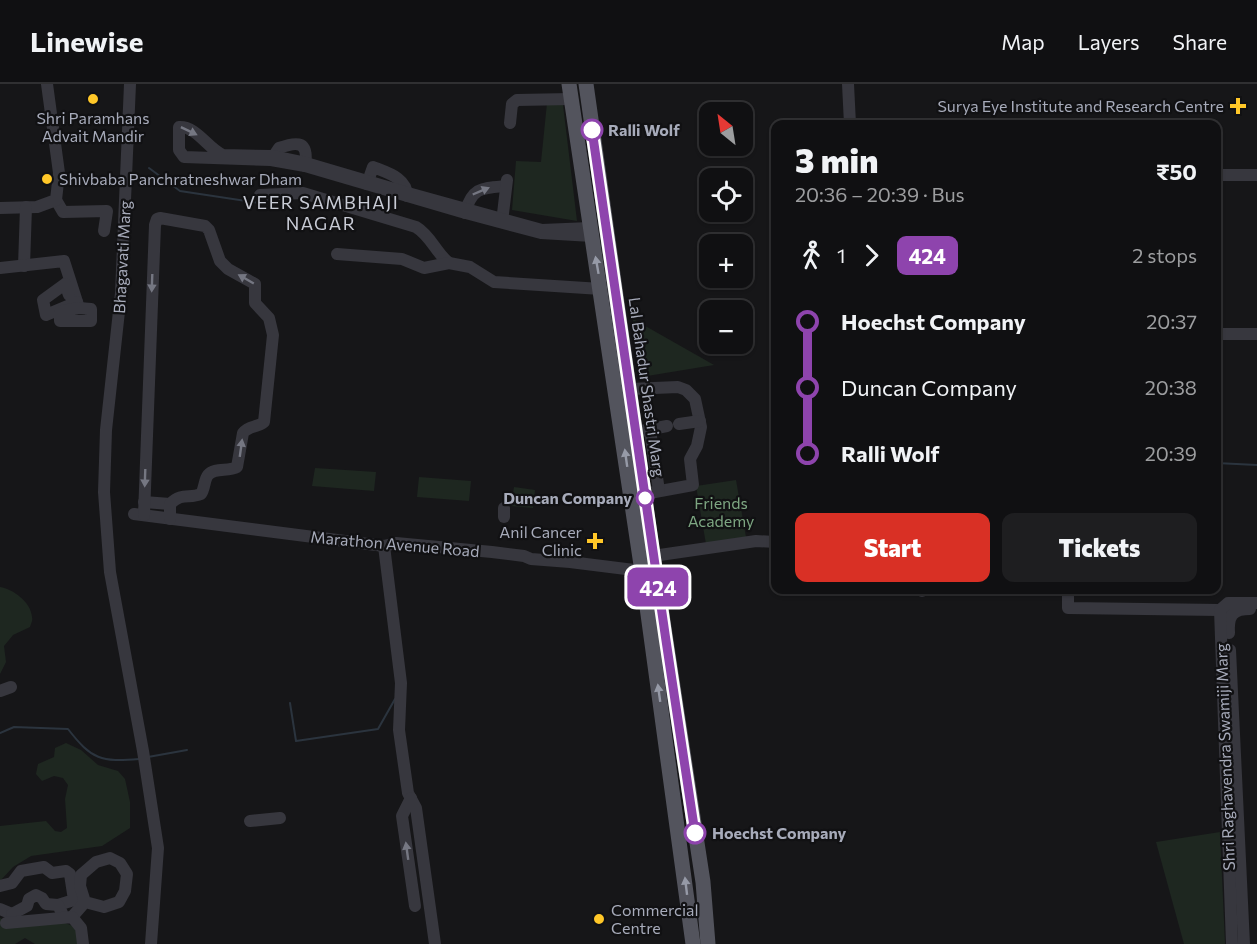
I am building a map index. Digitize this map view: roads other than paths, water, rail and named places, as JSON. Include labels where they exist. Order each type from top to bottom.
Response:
[{"type":"main road","name":"Lal Bahadur Shastri Marg","points":[[586,84],[636,432],[652,493],[653,556],[649,571]]},
{"type":"main road","name":"Lal Bahadur Shastri Marg","points":[[570,91],[591,232],[703,882],[700,939]]},
{"type":"street","points":[[47,84],[59,173],[56,200],[63,212],[106,211],[104,231]]},
{"type":"street","name":"Bhagavati Marg","points":[[130,84],[121,293],[106,430],[104,492],[110,573],[158,848],[151,944]]},
{"type":"street","points":[[848,84],[850,120]]},
{"type":"street","points":[[510,123],[512,104],[515,101],[570,91]]},
{"type":"street","points":[[222,157],[205,140],[182,126],[179,127],[179,150],[184,157],[272,158],[306,164],[407,195],[545,232],[591,232]]},
{"type":"street","points":[[272,158],[279,148],[295,142],[301,144],[306,151],[306,164]]},
{"type":"street","points":[[368,183],[374,162],[403,182],[407,195]]},
{"type":"street","points":[[1221,175],[1257,175]]},
{"type":"street","points":[[465,211],[472,194],[476,191],[506,183],[502,220]]},
{"type":"street","points":[[260,195],[303,193],[416,227],[425,232],[442,257],[449,263]]},
{"type":"street","points":[[0,208],[37,207],[56,200]]},
{"type":"street","points":[[24,266],[26,207]]},
{"type":"street","points":[[160,218],[200,224],[209,230],[220,261],[228,269],[255,284],[255,303],[269,318],[273,335],[265,418],[260,425],[250,427],[243,433],[237,467],[232,470],[214,471],[208,475],[201,494],[184,495],[170,504],[141,511],[154,225],[160,218]]},
{"type":"street","points":[[337,254],[402,259],[424,268],[449,263],[470,267],[494,282],[601,289]]},
{"type":"street","points":[[0,268],[64,261],[76,305]]},
{"type":"street","points":[[1221,334],[1257,334]]},
{"type":"street","points":[[630,389],[678,387],[686,390],[698,404],[700,421],[697,446],[690,459],[693,485],[652,493],[651,437]]},
{"type":"street","points":[[636,432],[700,421]]},
{"type":"street","points":[[170,504],[170,519]]},
{"type":"street","name":"Marathon Avenue Road","points":[[141,511],[170,519],[386,546],[395,551],[522,562],[531,560],[570,562],[649,571]]},
{"type":"street","points":[[653,556],[756,541],[771,542]]},
{"type":"street","points":[[386,546],[401,683],[399,730],[408,792],[417,808],[435,944]]},
{"type":"street","points":[[1068,594],[1068,608],[1226,611],[1254,606]]},
{"type":"street","name":"Shri Raghavendra Swamiji Marg","points":[[1226,611],[1236,895],[1244,944]]},
{"type":"street","points":[[411,798],[402,816],[415,906]]},
{"type":"street","points":[[250,822],[280,818]]},
{"type":"street","points":[[8,917],[65,913],[85,902],[104,907],[119,902],[127,880],[127,874],[120,863],[110,858],[96,862],[81,875],[80,886],[85,902]]},
{"type":"street","points":[[0,886],[12,883],[21,871],[44,867],[52,873],[66,871],[70,874],[74,900],[65,913]]},
{"type":"street","points":[[8,917],[27,906],[29,899],[36,895],[46,904],[65,913],[81,928],[83,944]]},
{"type":"street","name":"Shri Raghavendra Swamiji Marg","points":[[1232,944],[1236,895]]},
{"type":"waterway","points":[[149,168],[180,191],[259,203]]},
{"type":"waterway","points":[[1221,463],[1257,465]]},
{"type":"waterway","points":[[290,703],[296,741],[378,729],[395,699]]},
{"type":"waterway","points":[[0,733],[14,727],[68,729],[84,747],[98,757],[115,760],[139,759]]},
{"type":"waterway","points":[[148,757],[187,750]]},
{"type":"place","name":"Shri Paramhans Advait Mandir","points":[[93,99]]},
{"type":"place","name":"Surya Eye Institute and Research Centre","points":[[1238,106]]},
{"type":"place","name":"Ralli Wolf","points":[[592,130]]},
{"type":"place","name":"Shivbaba Panchratneshwar Dham","points":[[47,179]]},
{"type":"place","name":"Duncan Company","points":[[645,498]]},
{"type":"place","name":"Anil Cancer Clinic","points":[[595,541]]},
{"type":"place","name":"Hoechst Company","points":[[695,833]]},
{"type":"place","name":"Commercial Centre","points":[[599,919]]},
{"type":"district","name":"VEER SAMBHAJI NAGAR","points":[[321,213]]},
{"type":"park label","name":"Friends Academy","points":[[721,512]]}]
